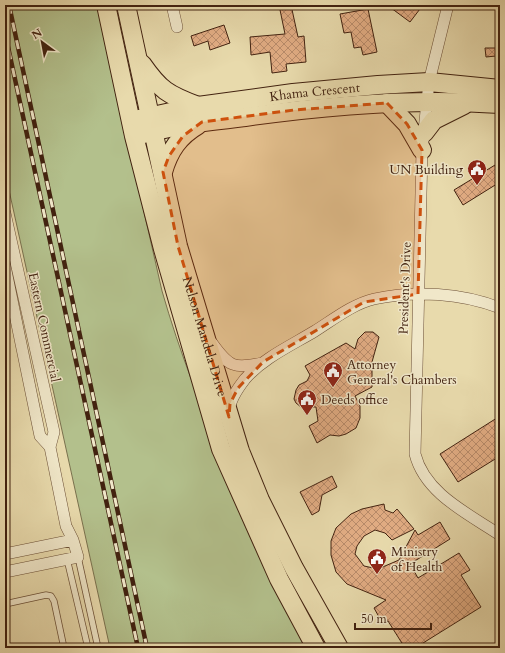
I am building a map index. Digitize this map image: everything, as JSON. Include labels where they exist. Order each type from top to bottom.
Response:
[{"type":"main road","name":"Nelson Mandela Drive","points":[[106,5],[132,129],[163,249],[221,448],[279,579],[316,648]]},
{"type":"main road","name":"Nelson Mandela Drive","points":[[126,5],[178,246],[240,451],[260,500],[335,645]]},
{"type":"main road","points":[[139,60],[159,87],[200,114],[190,129],[175,144],[163,172]]},
{"type":"main road","name":"Khama Crescent","points":[[132,129],[293,93],[429,82],[500,89]]},
{"type":"main road","name":"Khama Crescent","points":[[200,114],[426,102],[471,102],[500,104]]},
{"type":"main road","points":[[387,104],[423,141],[434,120],[471,102]]},
{"type":"street","points":[[172,5],[177,27]]},
{"type":"street","name":"President's Drive","points":[[448,5],[429,82],[426,102],[423,141],[414,445],[417,463],[433,487],[442,496],[500,535]]},
{"type":"street","name":"Eastern Commercial","points":[[5,213],[54,432],[50,447],[72,558]]},
{"type":"street","name":"Eastern Commercial","points":[[5,266],[40,436],[50,447]]},
{"type":"street","points":[[229,417],[230,404],[238,388],[263,362],[364,302],[375,299],[418,294],[471,298],[500,308]]},
{"type":"street","points":[[202,329],[226,361],[232,364],[245,366],[263,362]]},
{"type":"street","points":[[5,554],[68,541]]},
{"type":"street","points":[[5,572],[72,558]]},
{"type":"lane","points":[[72,558],[88,648]]},
{"type":"lane","name":"Eastern Commercial","points":[[72,558],[98,648]]},
{"type":"lane","points":[[5,604],[46,595],[51,596],[54,601],[64,648]]},
{"type":"highlighted area","points":[[387,103],[407,124],[422,150],[418,294],[364,302],[263,362],[238,388],[230,404],[229,417],[178,246],[163,172],[169,156],[183,136],[202,122],[294,110]]},
{"type":"green space","points":[[5,5],[97,5],[162,291],[176,337],[192,382],[228,472],[306,648],[110,648],[5,172]]},
{"type":"building","points":[[279,5],[291,5],[298,37],[304,36],[306,62],[286,64],[287,71],[272,73],[270,52],[251,55],[250,37],[285,34]]},
{"type":"building","points":[[387,5],[423,5],[410,22]]},
{"type":"building","points":[[368,9],[377,52],[363,55],[361,47],[354,48],[351,32],[344,33],[340,14]]},
{"type":"building","points":[[224,25],[230,43],[210,50],[208,41],[194,46],[191,36]]},
{"type":"building","points":[[485,48],[496,48],[496,56],[486,57]]},
{"type":"building","name":"UN Building","points":[[500,162],[500,182],[463,205],[454,190]]},
{"type":"building","name":"Attorney General's Chambers","points":[[365,332],[373,332],[379,337],[372,362],[372,387],[355,396],[360,406],[360,418],[356,428],[339,436],[330,435],[317,443],[309,426],[318,421],[316,407],[301,407],[294,399],[299,385],[307,381],[310,375],[305,366],[346,343],[355,349],[358,339]]},
{"type":"building","points":[[500,416],[500,456],[458,482],[440,454]]},
{"type":"building","points":[[332,476],[337,487],[322,495],[319,511],[312,515],[300,492]]},
{"type":"building","name":"Ministry of Health","points":[[384,504],[385,510],[393,513],[397,509],[414,529],[392,540],[385,533],[375,530],[364,536],[357,546],[355,554],[364,566],[378,569],[399,560],[415,530],[418,535],[440,522],[450,539],[410,564],[418,578],[459,553],[470,570],[461,575],[481,607],[415,648],[405,648],[388,621],[383,624],[374,608],[386,600],[347,584],[336,572],[331,555],[331,541],[336,528],[351,514],[362,509]]},
{"type":"railway","points":[[9,5],[147,648]]},
{"type":"railway","points":[[5,33],[138,648]]},
{"type":"place","name":"UN Building","points":[[477,186]]},
{"type":"place","name":"Attorney General's Chambers","points":[[333,388]]},
{"type":"place","name":"Deeds office","points":[[307,416]]},
{"type":"place","name":"Ministry of Health","points":[[377,575]]}]
